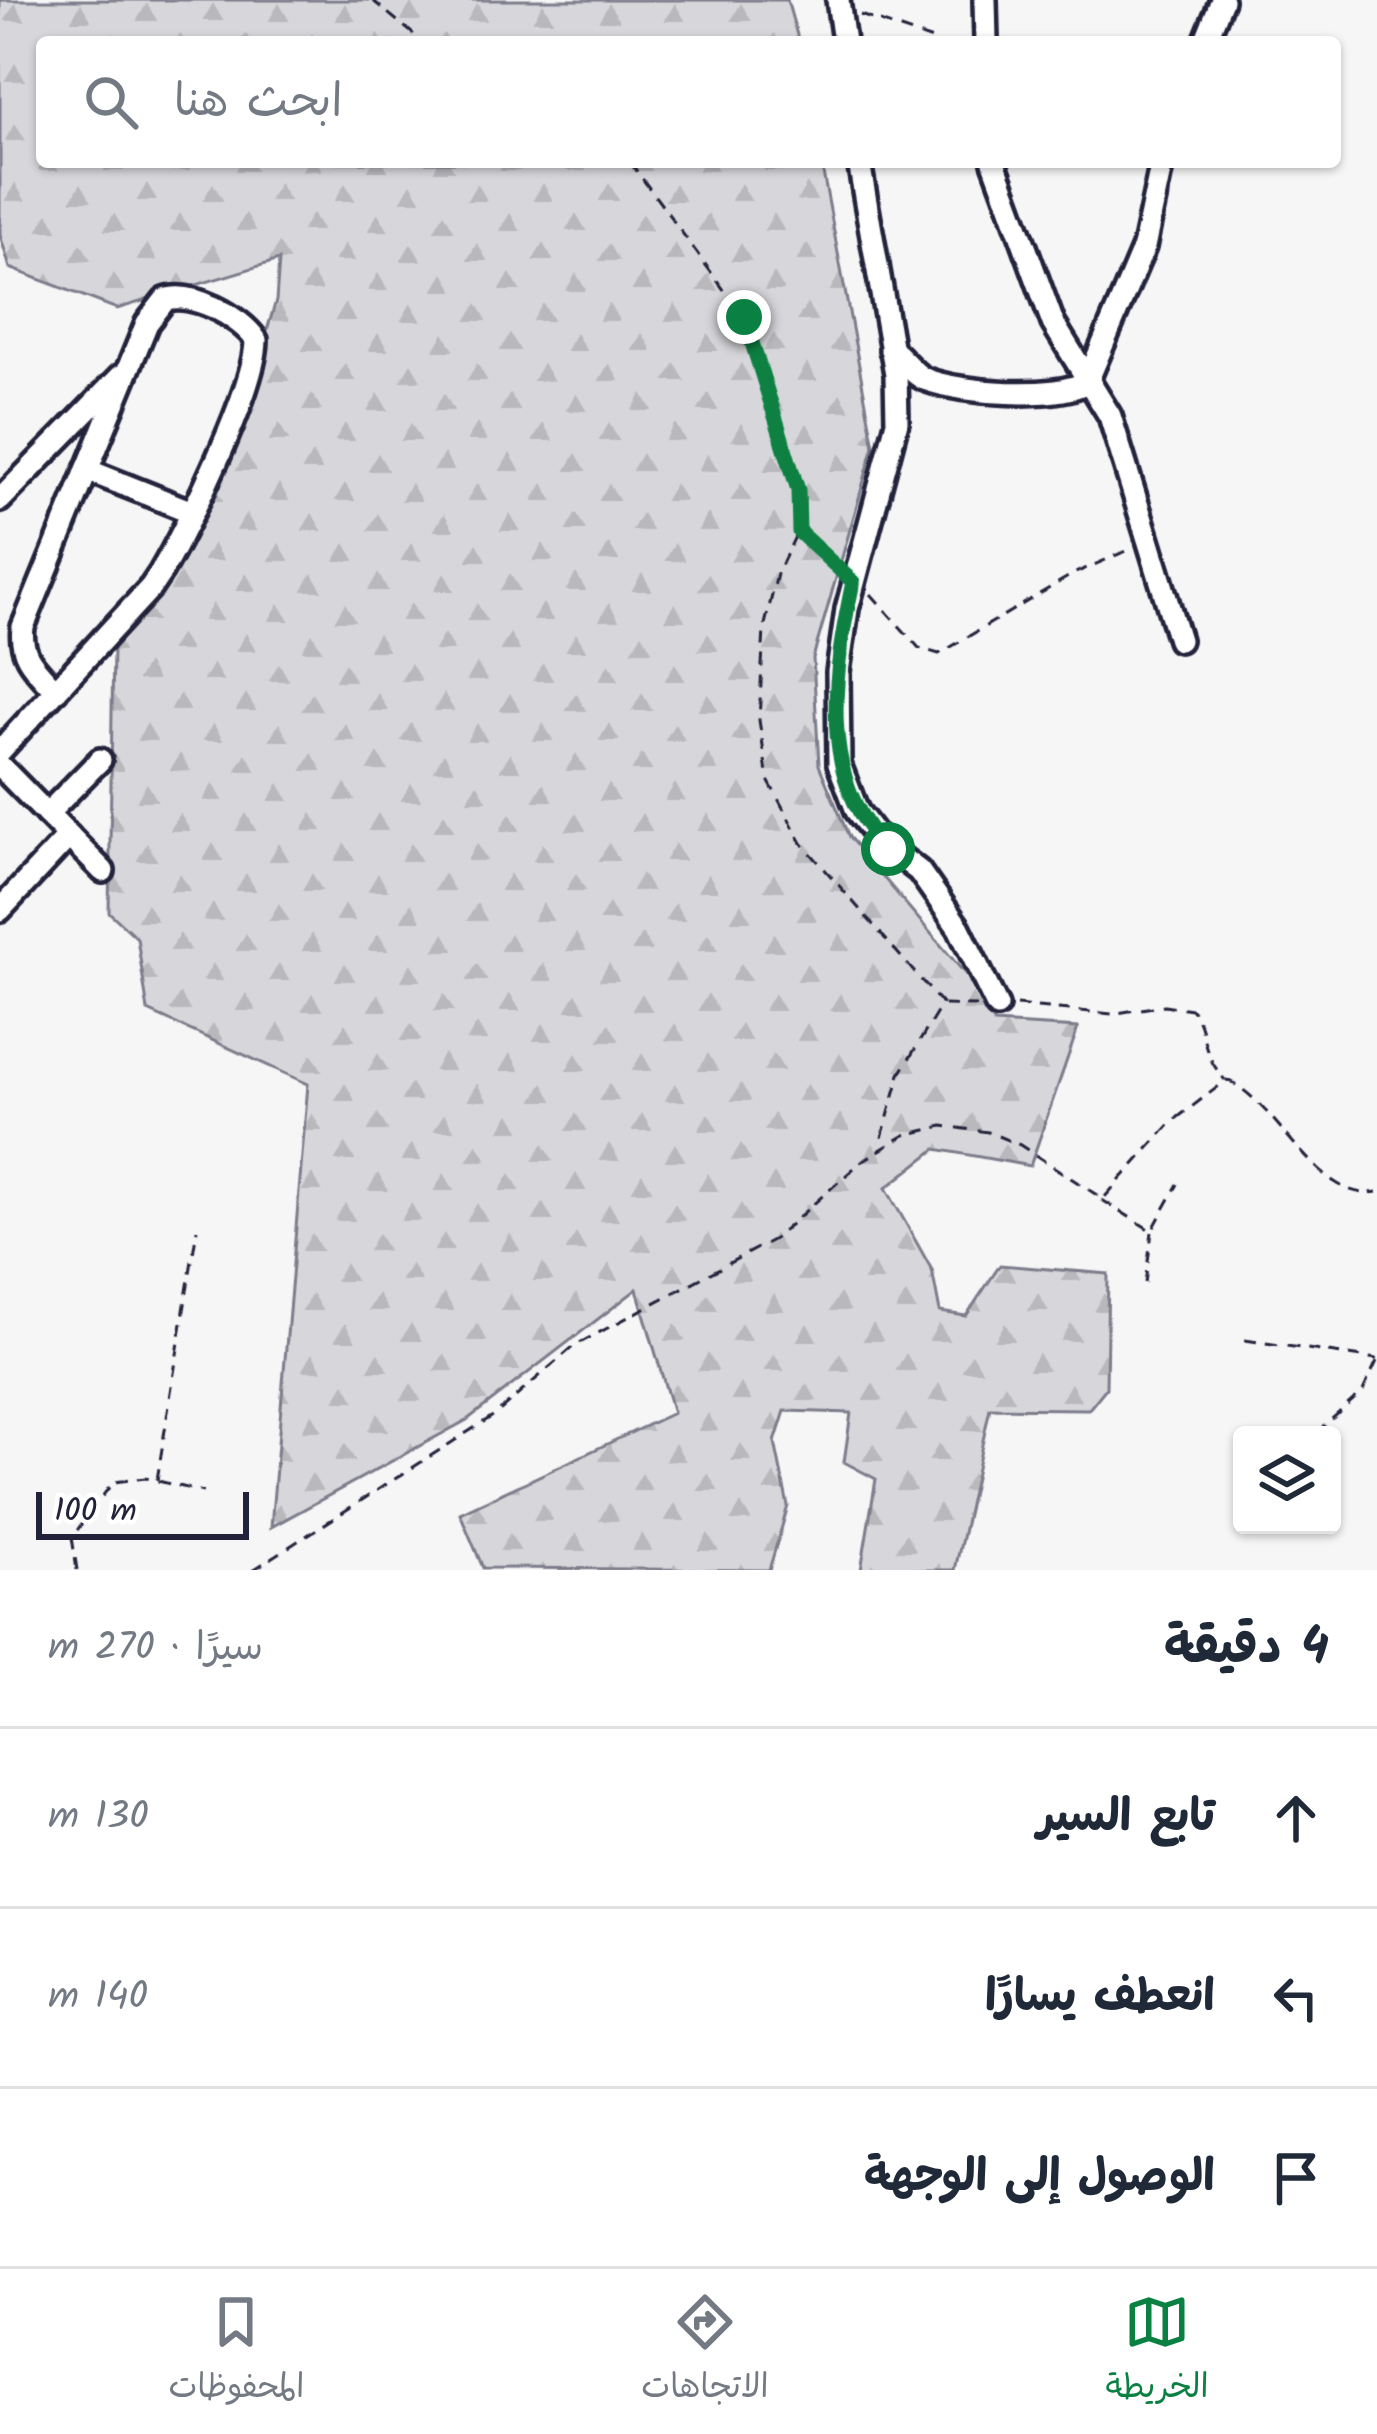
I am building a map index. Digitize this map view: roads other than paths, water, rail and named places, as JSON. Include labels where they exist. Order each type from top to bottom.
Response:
[{"type":"street","points":[[985,0],[986,36]]},
{"type":"street","points":[[1207,36],[1222,0]]},
{"type":"street","points":[[839,4],[843,36]]},
{"type":"street","points":[[860,168],[898,400],[894,446],[853,582],[838,672],[839,764],[849,798],[881,842],[919,871],[936,894],[981,964],[997,1006]]},
{"type":"street","points":[[996,168],[1053,323],[1119,439],[1145,543],[1179,640]]},
{"type":"street","points":[[891,350],[923,379],[952,386],[1057,392],[1087,382],[1138,265],[1156,208],[1161,168]]},
{"type":"street","points":[[0,752],[56,691],[151,586],[191,512],[254,359],[256,340],[238,321],[172,297],[152,315],[20,645],[56,691]]},
{"type":"street","points":[[0,500],[125,373]]},
{"type":"street","points":[[87,470],[191,512]]},
{"type":"street","points":[[47,814],[100,760]]},
{"type":"street","points":[[0,766],[103,872]]},
{"type":"street","points":[[0,910],[69,836]]}]
